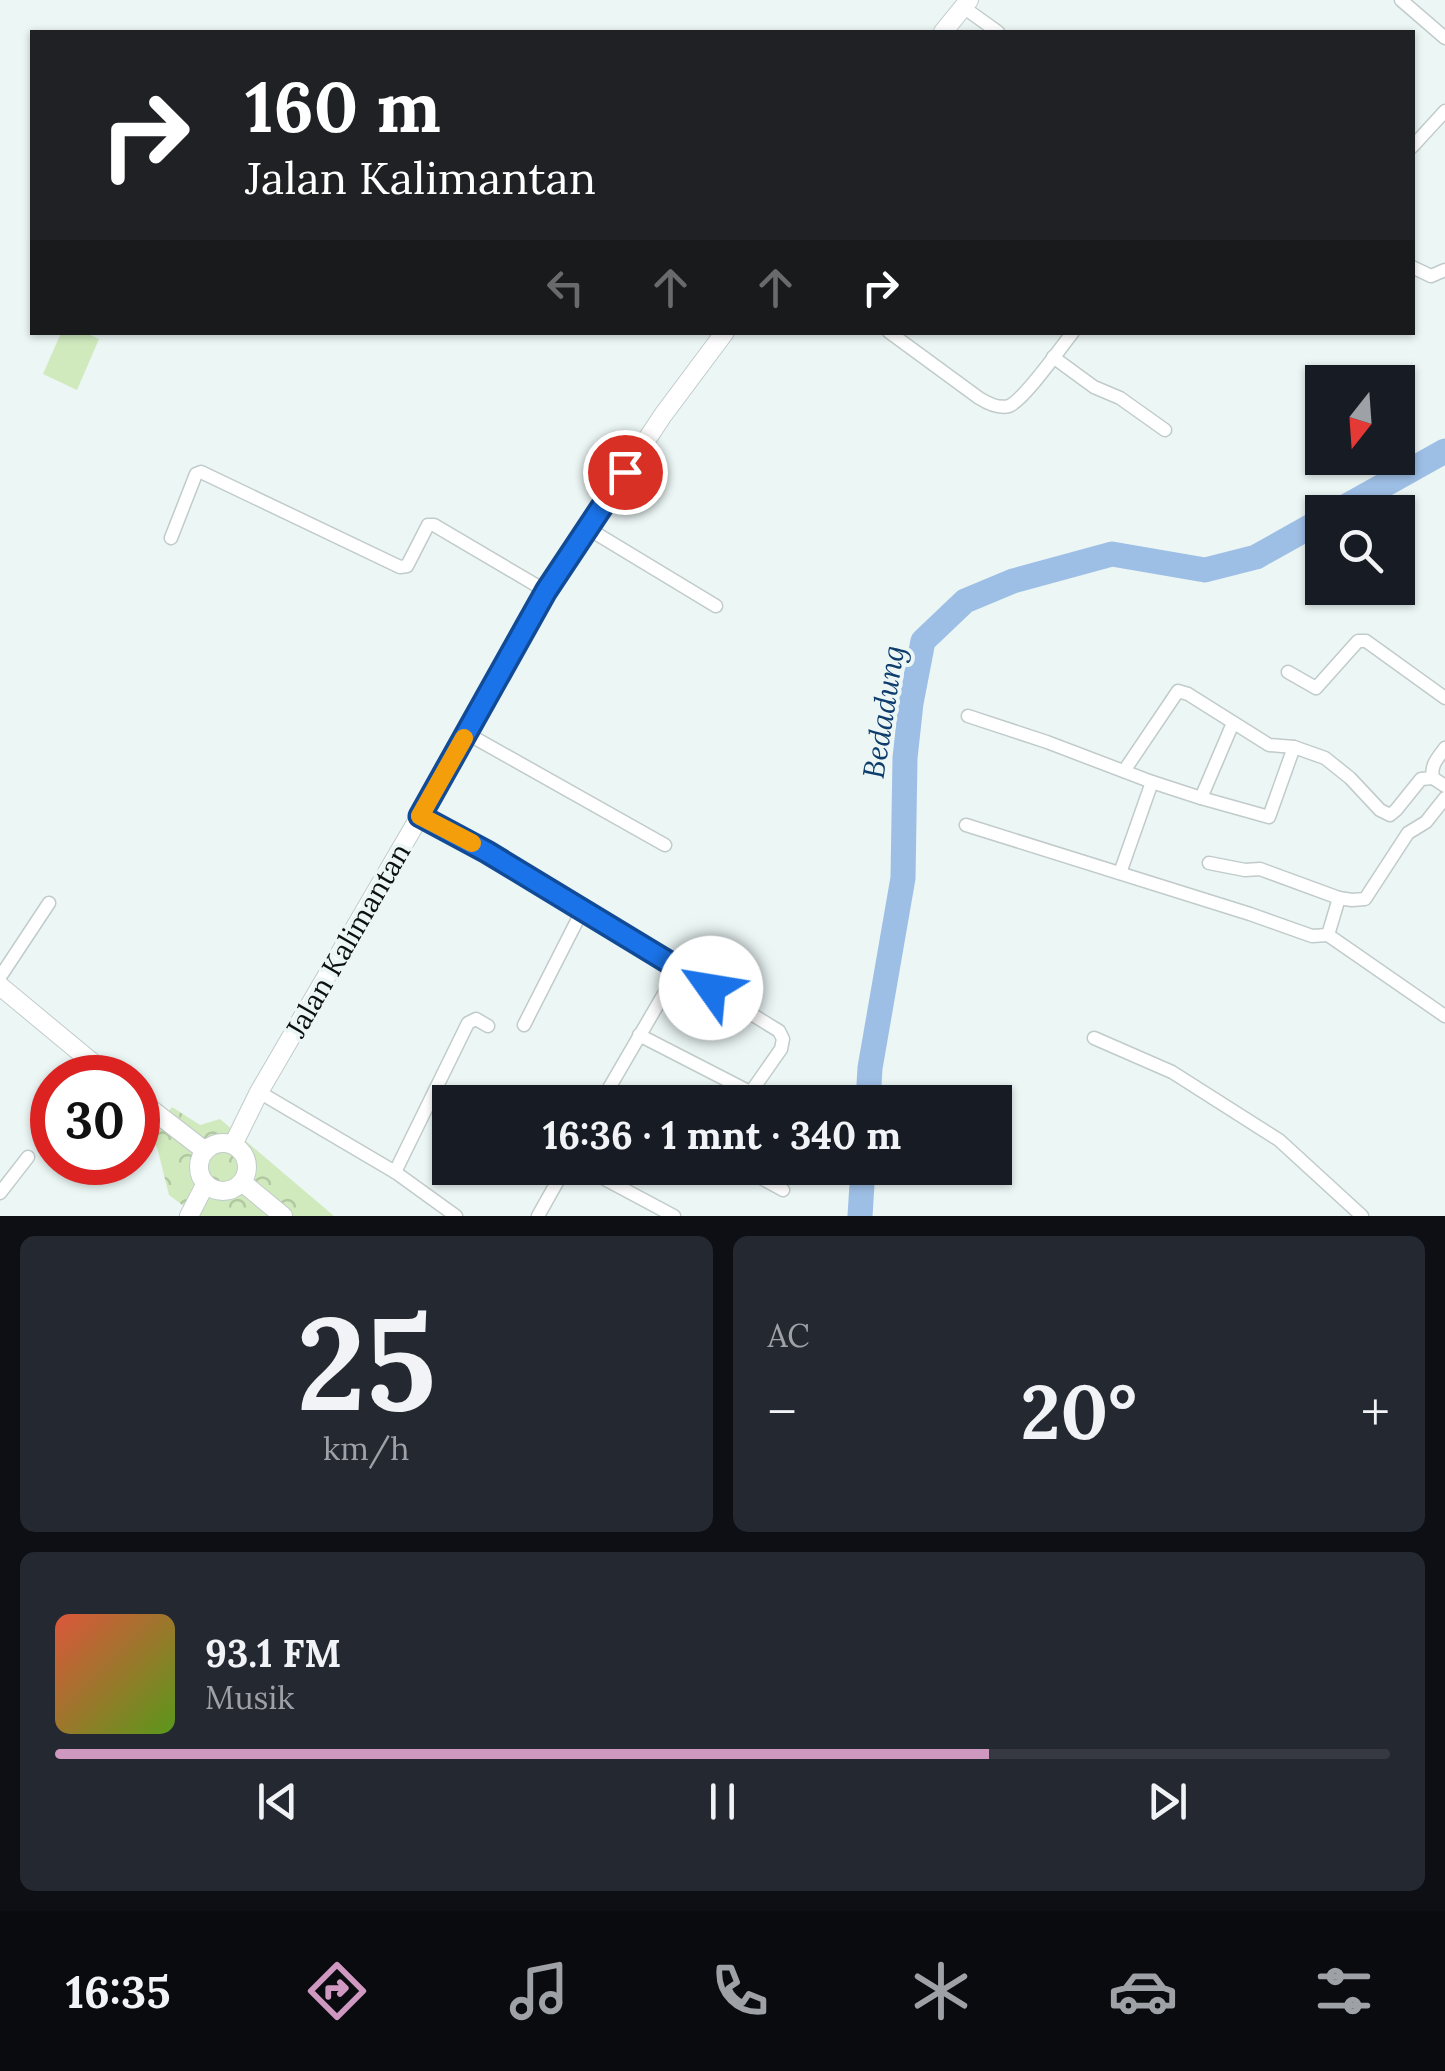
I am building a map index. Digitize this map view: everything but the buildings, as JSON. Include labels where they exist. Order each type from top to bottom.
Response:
[{"type":"main road","points":[[944,30],[966,4]]},
{"type":"main road","name":"Jalan Kalimantan","points":[[234,1145],[259,1092],[546,591],[663,415],[723,335]]},
{"type":"main road","points":[[2,991],[82,1055]]},
{"type":"main road","points":[[160,1116],[204,1150]]},
{"type":"main road","points":[[223,1142],[234,1145],[245,1157],[246,1174],[242,1182],[220,1192],[206,1185],[198,1168],[204,1150],[223,1142]]},
{"type":"main road","points":[[242,1182],[283,1216]]},
{"type":"main road","points":[[189,1216],[206,1185]]},
{"type":"street","points":[[1401,0],[1445,38]]},
{"type":"street","points":[[966,4],[996,30]]},
{"type":"street","points":[[1415,144],[1445,111]]},
{"type":"street","points":[[1415,268],[1431,276],[1445,270]]},
{"type":"street","points":[[893,335],[978,398],[995,406],[1010,406],[1021,396],[1071,335]]},
{"type":"street","points":[[1053,357],[1165,430]]},
{"type":"street","points":[[171,538],[189,489],[200,472],[400,567],[407,566],[428,525],[434,525],[546,591]]},
{"type":"street","points":[[587,528],[716,606]]},
{"type":"street","points":[[1288,672],[1316,688],[1358,641],[1366,641],[1445,698]]},
{"type":"street","points":[[1124,771],[1178,691],[1269,744],[1294,747],[1324,758],[1390,815],[1420,779],[1439,782]]},
{"type":"street","points":[[968,716],[1200,798],[1269,816],[1294,747]]},
{"type":"street","points":[[1200,798],[1234,723]]},
{"type":"street","points":[[466,734],[666,845]]},
{"type":"street","points":[[1439,782],[1432,766],[1445,748]]},
{"type":"street","points":[[1120,873],[1152,782]]},
{"type":"street","points":[[1209,863],[1260,869],[1339,898],[1360,900],[1369,895],[1408,833],[1426,822],[1445,798]]},
{"type":"street","points":[[420,816],[487,852],[782,1034],[782,1049],[756,1085]]},
{"type":"street","points":[[966,825],[1312,936],[1328,934],[1445,1016]]},
{"type":"street","points":[[1328,934],[1339,898]]},
{"type":"street","points":[[2,991],[49,904]]},
{"type":"street","points":[[524,1026],[582,912]]},
{"type":"street","points":[[613,1085],[679,968]]},
{"type":"street","points":[[395,1172],[468,1023],[476,1019],[488,1026]]},
{"type":"street","points":[[638,1035],[725,1085]]},
{"type":"street","points":[[1094,1038],[1172,1072],[1279,1140],[1362,1216]]},
{"type":"street","points":[[259,1092],[395,1172],[456,1216]]},
{"type":"street","points":[[0,1193],[28,1157]]},
{"type":"street","points":[[540,1216],[556,1185]]},
{"type":"street","points":[[616,1185],[674,1216]]},
{"type":"street","points":[[774,1185],[783,1190]]},
{"type":"green space","points":[[60,335],[90,335],[99,339],[77,390],[43,374]]},
{"type":"green space","points":[[172,1107],[200,1125],[220,1119],[334,1216],[197,1216],[169,1195],[160,1159],[160,1123]]},
{"type":"waterway","name":"Bedadung","points":[[1366,495],[1445,451]]},
{"type":"waterway","name":"Bedadung","points":[[869,1085],[903,878],[905,758],[923,641],[965,601],[1013,581],[1112,554],[1205,570],[1256,557],[1305,530]]},
{"type":"waterway","name":"Bedadung","points":[[860,1216],[862,1185]]},
{"type":"slow traffic","points":[[464,738],[420,816],[472,843]]},
{"type":"route","points":[[625,472],[546,591],[420,816],[487,852],[711,988]]}]
